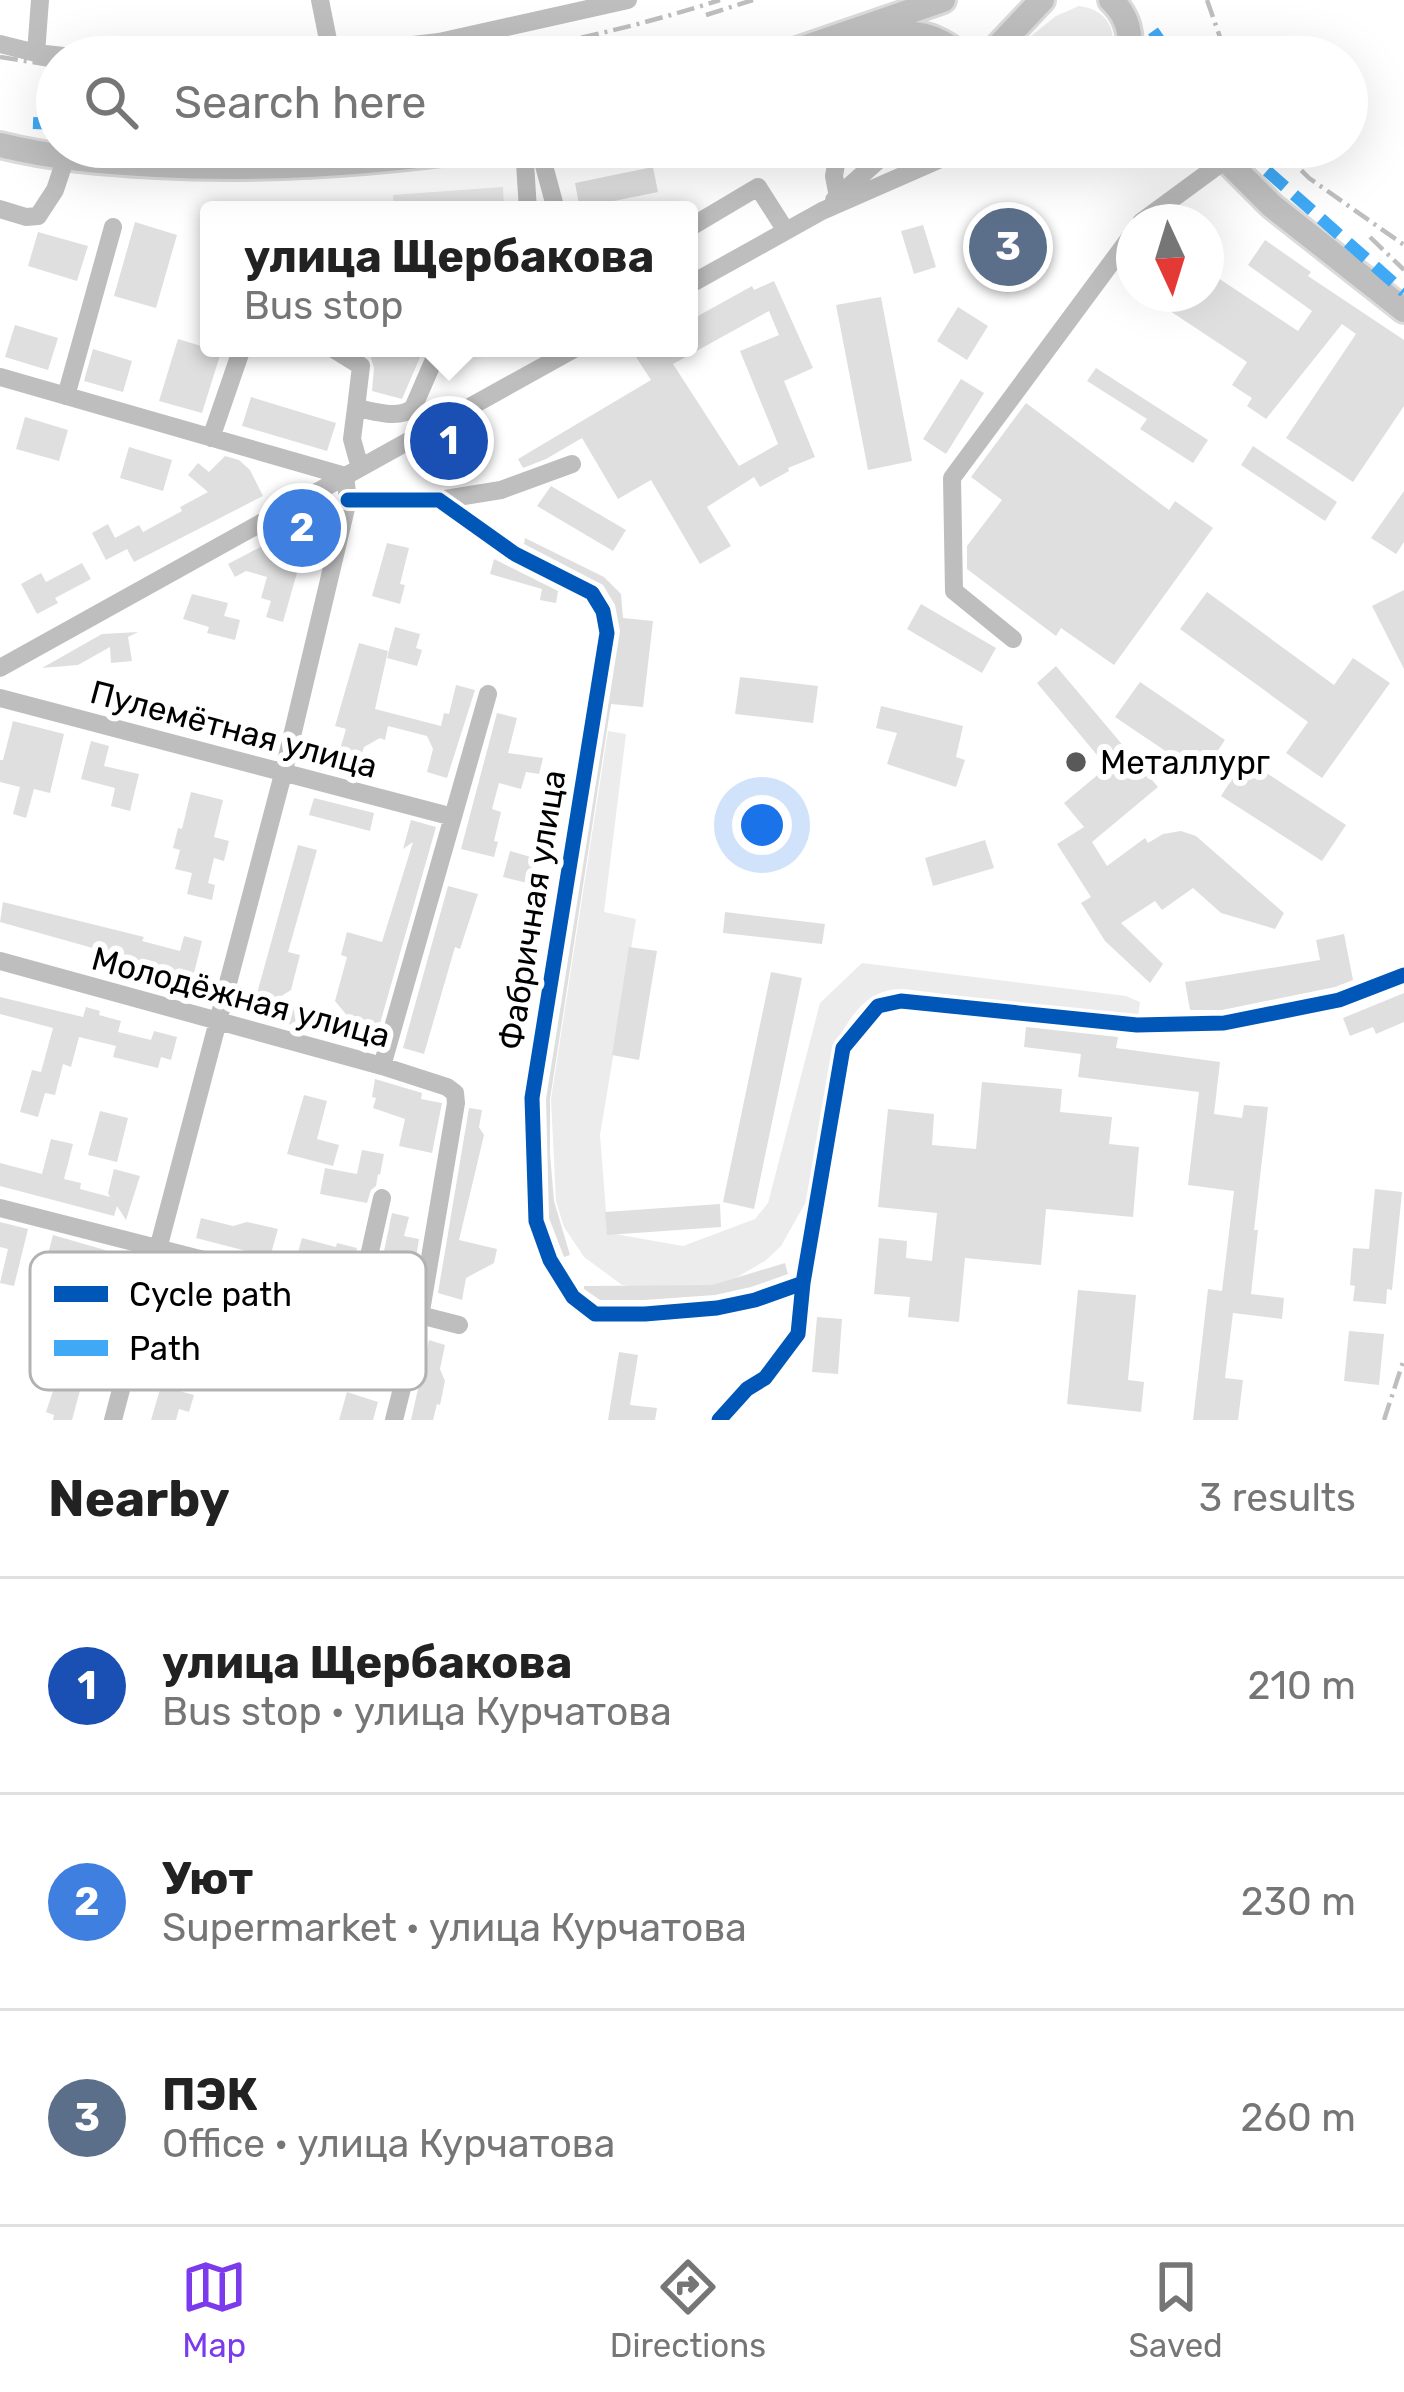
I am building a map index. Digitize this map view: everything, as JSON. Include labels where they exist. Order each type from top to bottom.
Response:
[{"type":"main road","points":[[881,36],[943,0]]},
{"type":"main road","points":[[883,36],[962,0]]},
{"type":"main road","points":[[1008,36],[1042,0]]},
{"type":"main road","points":[[1120,7],[1129,36]]},
{"type":"main road","points":[[1120,7],[1137,36]]},
{"type":"main road","points":[[893,36],[920,32],[931,36]]},
{"type":"main road","points":[[0,130],[36,141]]},
{"type":"main road","points":[[0,145],[36,147]]},
{"type":"main road","points":[[209,168],[246,168]]},
{"type":"main road","points":[[1233,168],[1272,206],[1404,310]]},
{"type":"street","points":[[37,36],[40,0]]},
{"type":"street","points":[[320,0],[328,36]]},
{"type":"street","points":[[466,36],[628,0]]},
{"type":"street","points":[[0,44],[36,53]]},
{"type":"street","points":[[0,209],[38,216],[55,190],[59,168]]},
{"type":"street","points":[[525,168],[527,201]]},
{"type":"street","points":[[545,168],[554,201]]},
{"type":"street","points":[[835,168],[838,196]]},
{"type":"street","points":[[822,212],[869,168]]},
{"type":"street","points":[[698,280],[822,212],[921,168]]},
{"type":"street","points":[[1161,204],[1202,168]]},
{"type":"street","points":[[698,222],[758,187],[786,231]]},
{"type":"street","points":[[66,397],[113,227]]},
{"type":"street","points":[[1013,639],[954,591],[952,478],[1116,256]]},
{"type":"street","points":[[211,438],[239,357]]},
{"type":"street","points":[[158,1250],[283,774],[348,500],[362,367],[346,357]]},
{"type":"street","points":[[356,408],[408,413],[435,357]]},
{"type":"street","points":[[0,668],[560,357]]},
{"type":"street","points":[[1,382],[352,472]]},
{"type":"street","points":[[348,500],[439,500],[501,490],[572,464]]},
{"type":"street","name":"Фабричная улица","points":[[439,500],[515,554],[592,593],[604,610],[607,633],[532,1098],[536,1221],[550,1260],[573,1297],[595,1314],[717,1308],[802,1283]]},
{"type":"street","points":[[382,1066],[488,694]]},
{"type":"street","name":"Пулемётная улица","points":[[0,698],[453,817]]},
{"type":"street","name":"Молодёжная улица","points":[[0,961],[447,1087],[455,1093],[456,1103],[426,1280]]},
{"type":"street","points":[[719,1420],[747,1389],[765,1378],[798,1334],[802,1283],[843,1048],[878,1006],[901,1001],[1137,1024],[1224,1023],[1340,1000],[1404,975]]},
{"type":"street","points":[[369,1252],[382,1198]]},
{"type":"street","points":[[0,1208],[166,1252]]},
{"type":"street","points":[[426,1317],[459,1325]]},
{"type":"street","points":[[113,1420],[121,1390]]},
{"type":"street","points":[[394,1420],[402,1390]]},
{"type":"shaded area","points":[[1079,6],[1089,8],[1104,17],[1112,36],[1031,36],[1056,16]]},
{"type":"shaded area","points":[[503,187],[504,201],[393,201],[393,195]]},
{"type":"shaded area","points":[[608,731],[626,734],[604,912],[636,919],[600,1135],[607,1225],[615,1234],[683,1246],[755,1219],[768,1203],[820,1003],[862,963],[1126,996],[1140,1002],[1138,1018],[904,989],[872,997],[837,1040],[807,1200],[781,1246],[727,1283],[679,1292],[622,1285],[584,1257],[564,1227],[556,1201],[551,1099]]},
{"type":"building","points":[[653,168],[658,192],[614,201],[578,201],[575,183]]},
{"type":"building","points":[[135,222],[177,235],[156,308],[114,296]]},
{"type":"building","points":[[923,225],[936,267],[914,274],[901,231]]},
{"type":"building","points":[[38,232],[88,246],[77,281],[28,266]]},
{"type":"building","points":[[1002,235],[1033,255],[1008,293],[977,274]]},
{"type":"building","points":[[1265,240],[1311,272],[1308,276],[1404,340],[1404,406],[1353,482],[1286,438],[1356,334],[1342,324],[1266,419],[1247,406],[1252,398],[1232,385],[1247,362],[1172,312],[1224,312],[1224,282],[1298,331],[1312,311],[1248,265]]},
{"type":"building","points":[[774,281],[813,368],[784,381],[815,457],[760,487],[754,477],[707,507],[731,546],[700,564],[651,480],[618,499],[582,438],[523,468],[518,459],[651,380],[636,357],[686,357],[673,364],[739,466],[778,444],[740,351],[779,335],[769,311],[698,350],[698,316],[752,286],[754,290]]},
{"type":"building","points":[[881,297],[912,461],[868,470],[836,305]]},
{"type":"building","points":[[958,307],[988,326],[967,360],[937,341]]},
{"type":"building","points":[[15,325],[58,338],[48,370],[5,357]]},
{"type":"building","points":[[178,339],[200,346],[200,357],[219,357],[202,413],[159,401]]},
{"type":"building","points":[[93,349],[132,361],[123,392],[84,381]]},
{"type":"building","points":[[420,357],[402,399],[372,391],[371,358]]},
{"type":"building","points":[[1096,368],[1208,440],[1193,463],[1140,429],[1147,419],[1087,381]]},
{"type":"building","points":[[961,379],[984,393],[946,454],[923,439]]},
{"type":"building","points":[[251,397],[336,423],[327,451],[242,426]]},
{"type":"building","points":[[1026,403],[1169,510],[1175,501],[1213,528],[1114,665],[1061,628],[1056,636],[967,569],[967,546],[1002,500],[971,477]]},
{"type":"building","points":[[25,417],[68,430],[59,461],[16,449]]},
{"type":"building","points":[[1253,446],[1337,502],[1325,521],[1241,465]]},
{"type":"building","points":[[129,447],[172,460],[163,491],[120,478]]},
{"type":"building","points":[[225,456],[250,470],[263,496],[134,562],[127,549],[106,560],[92,533],[108,524],[115,538],[139,525],[143,532],[182,511],[180,507],[208,492],[188,475],[198,463],[209,472]]},
{"type":"building","points":[[551,486],[626,530],[613,551],[537,506]]},
{"type":"building","points":[[1404,491],[1404,542],[1396,554],[1371,538]]},
{"type":"building","points":[[312,520],[283,622],[266,617],[271,601],[261,598],[267,577],[246,571],[235,577],[228,564]]},
{"type":"building","points":[[525,538],[604,577],[621,594],[623,618],[653,621],[643,707],[611,704],[550,1099],[554,1201],[570,1255],[564,1257],[549,1218],[546,1099],[620,631],[615,605],[603,585],[524,544]]},
{"type":"building","points":[[387,543],[409,548],[400,604],[372,596]]},
{"type":"building","points":[[494,559],[558,591],[556,603],[540,600],[542,589],[490,574]]},
{"type":"building","points":[[82,563],[91,579],[55,598],[58,603],[37,614],[21,584],[41,573],[46,582]]},
{"type":"building","points":[[1404,590],[1404,669],[1372,606]]},
{"type":"building","points":[[1207,592],[1334,685],[1353,658],[1390,683],[1322,778],[1286,753],[1308,722],[1180,629]]},
{"type":"building","points":[[192,594],[228,603],[224,616],[240,620],[235,640],[207,633],[209,627],[183,619]]},
{"type":"building","points":[[921,604],[996,648],[982,673],[907,629]]},
{"type":"building","points":[[395,627],[420,634],[417,666],[387,658]]},
{"type":"building","points":[[138,632],[128,637],[132,661],[111,663],[110,647],[78,665],[42,668],[102,634]]},
{"type":"building","points":[[359,643],[388,651],[375,709],[441,726],[456,685],[475,690],[447,778],[427,772],[433,749],[427,736],[388,726],[385,740],[364,747],[358,766],[337,760],[346,729],[335,726]]},
{"type":"building","points":[[1056,666],[1158,787],[1092,842],[1107,866],[1145,838],[1148,843],[1181,831],[1196,836],[1284,913],[1275,929],[1221,913],[1193,888],[1162,910],[1155,901],[1121,923],[1163,964],[1150,983],[1105,941],[1081,903],[1091,897],[1057,844],[1084,827],[1064,803],[1107,767],[1037,683]]},
{"type":"building","points":[[740,677],[818,686],[813,723],[735,714]]},
{"type":"building","points":[[1140,682],[1225,740],[1201,775],[1115,717]]},
{"type":"building","points":[[123,690],[176,708],[172,724],[117,710]]},
{"type":"building","points":[[881,706],[963,726],[956,757],[965,760],[956,787],[887,764],[897,733],[876,728]]},
{"type":"building","points":[[497,713],[517,718],[508,753],[543,758],[539,774],[526,772],[521,789],[499,783],[492,809],[501,812],[494,857],[461,849]]},
{"type":"building","points":[[13,721],[64,734],[50,793],[34,789],[26,818],[13,814],[20,787],[0,782],[0,760]]},
{"type":"building","points":[[91,741],[109,746],[104,766],[139,774],[130,811],[111,806],[115,788],[81,779]]},
{"type":"building","points":[[1245,759],[1346,825],[1322,861],[1221,796]]},
{"type":"building","points":[[191,792],[223,800],[214,837],[229,841],[224,861],[214,858],[208,883],[215,885],[212,900],[187,894],[192,873],[175,869],[180,850],[173,848]]},
{"type":"building","points":[[314,798],[374,813],[370,831],[309,815]]},
{"type":"building","points":[[411,820],[436,827],[375,1041],[346,1034],[350,1019],[335,1001],[347,957],[341,955],[347,932],[382,942],[413,842],[403,849]]},
{"type":"building","points":[[985,840],[994,868],[933,886],[925,858]]},
{"type":"building","points":[[298,845],[317,850],[288,952],[300,955],[291,990],[275,1000],[333,1014],[321,1020],[318,1031],[251,1015]]},
{"type":"building","points":[[510,851],[538,859],[531,884],[503,877]]},
{"type":"building","points":[[448,886],[478,894],[460,949],[455,947],[424,1054],[403,1048]]},
{"type":"building","points":[[3,902],[144,937],[142,941],[180,951],[184,936],[202,941],[190,989],[168,984],[172,968],[113,960],[114,954],[0,922]]},
{"type":"building","points":[[725,912],[825,924],[822,944],[723,933]]},
{"type":"building","points":[[1344,934],[1353,980],[1222,1010],[1190,1010],[1185,982],[1320,960],[1316,940]]},
{"type":"building","points":[[629,947],[657,951],[639,1060],[612,1055]]},
{"type":"building","points":[[771,972],[802,978],[754,1209],[723,1202]]},
{"type":"building","points":[[1404,993],[1404,1022],[1376,1034],[1373,1027],[1350,1036],[1343,1018]]},
{"type":"building","points":[[0,997],[83,1017],[86,1007],[121,1021],[118,1032],[151,1040],[154,1031],[177,1037],[171,1060],[161,1057],[158,1068],[113,1057],[116,1046],[79,1037],[71,1067],[63,1064],[55,1095],[45,1093],[38,1117],[20,1112],[32,1070],[41,1072],[53,1028],[0,1014]]},
{"type":"building","points":[[1026,1027],[1118,1037],[1116,1048],[1220,1062],[1214,1114],[1242,1118],[1244,1105],[1268,1107],[1251,1294],[1284,1298],[1282,1319],[1233,1313],[1225,1378],[1243,1380],[1238,1420],[1193,1420],[1208,1289],[1222,1291],[1234,1191],[1188,1185],[1199,1092],[1078,1077],[1081,1054],[1024,1047]]},
{"type":"building","points":[[375,1079],[442,1103],[432,1153],[399,1146],[405,1119],[373,1108]]},
{"type":"building","points":[[982,1082],[1062,1089],[1060,1112],[1112,1117],[1109,1144],[1139,1147],[1133,1217],[1046,1209],[1041,1265],[965,1258],[959,1322],[908,1317],[910,1297],[874,1294],[879,1238],[907,1241],[906,1258],[932,1261],[937,1213],[878,1207],[888,1109],[934,1114],[932,1145],[976,1149]]},
{"type":"building","points":[[304,1095],[327,1101],[317,1139],[339,1145],[333,1166],[287,1154]]},
{"type":"building","points":[[469,1108],[482,1110],[479,1127],[484,1135],[459,1240],[497,1249],[494,1263],[466,1278],[462,1300],[438,1293]]},
{"type":"building","points":[[100,1111],[128,1118],[117,1162],[88,1155]]},
{"type":"building","points":[[51,1139],[73,1144],[64,1179],[81,1183],[80,1189],[110,1197],[114,1169],[140,1176],[126,1220],[117,1206],[114,1216],[0,1186],[0,1163],[42,1174]]},
{"type":"building","points":[[362,1150],[384,1154],[367,1203],[320,1194],[325,1168],[357,1174]]},
{"type":"building","points":[[1375,1189],[1402,1192],[1392,1290],[1387,1289],[1386,1304],[1353,1301],[1355,1286],[1350,1285],[1353,1248],[1369,1249]]},
{"type":"building","points":[[720,1204],[721,1227],[607,1235],[605,1212]]},
{"type":"building","points":[[392,1213],[409,1217],[404,1236],[419,1239],[417,1252],[384,1252]]},
{"type":"building","points":[[201,1218],[278,1229],[271,1252],[251,1252],[196,1238]]},
{"type":"building","points":[[0,1222],[28,1229],[14,1286],[0,1283],[8,1249],[0,1247]]},
{"type":"building","points":[[53,1235],[105,1250],[104,1252],[49,1252]]},
{"type":"building","points":[[302,1238],[357,1248],[356,1252],[298,1252]]},
{"type":"building","points":[[785,1263],[788,1274],[715,1295],[600,1300],[584,1289],[712,1285]]},
{"type":"building","points":[[1078,1290],[1136,1295],[1128,1380],[1144,1382],[1141,1412],[1067,1404]]},
{"type":"building","points":[[817,1317],[842,1319],[838,1374],[812,1372]]},
{"type":"building","points":[[1349,1331],[1384,1334],[1379,1385],[1344,1381]]},
{"type":"building","points":[[429,1340],[445,1345],[440,1405],[433,1420],[411,1420],[418,1390],[426,1390]]},
{"type":"building","points":[[619,1352],[638,1355],[630,1405],[657,1408],[655,1420],[608,1420]]},
{"type":"building","points":[[53,1390],[80,1390],[72,1420],[53,1420],[54,1415],[46,1412]]},
{"type":"building","points":[[160,1390],[194,1395],[189,1412],[179,1409],[176,1420],[151,1420]]},
{"type":"building","points":[[347,1392],[378,1402],[373,1420],[339,1420]]},
{"type":"railway","points":[[589,36],[720,0]]},
{"type":"railway","points":[[706,15],[753,0]]},
{"type":"railway","points":[[1207,0],[1220,36]]},
{"type":"railway","points":[[0,57],[36,63]]},
{"type":"railway","points":[[1299,168],[1404,245]]},
{"type":"railway","points":[[1370,237],[1404,270]]},
{"type":"railway","points":[[1384,1420],[1404,1359]]},
{"type":"marked path","points":[[1153,31],[1156,36]]},
{"type":"marked path","points":[[1264,168],[1404,292]]},
{"type":"cycle path","points":[[348,500],[439,500],[515,554],[592,593],[603,611],[607,633],[532,1098],[536,1221],[550,1260],[573,1297],[595,1314],[717,1308],[803,1283]]},
{"type":"cycle path","points":[[719,1420],[747,1389],[765,1378],[798,1334],[843,1048],[878,1006],[901,1001],[1137,1025],[1224,1023],[1339,1000],[1404,975]]},
{"type":"place","name":"ПЭК","points":[[1008,247]]},
{"type":"place","name":"улица Щербакова","points":[[449,441]]},
{"type":"place","name":"Уют","points":[[302,528]]},
{"type":"place","name":"Металлург","points":[[1076,762]]}]
